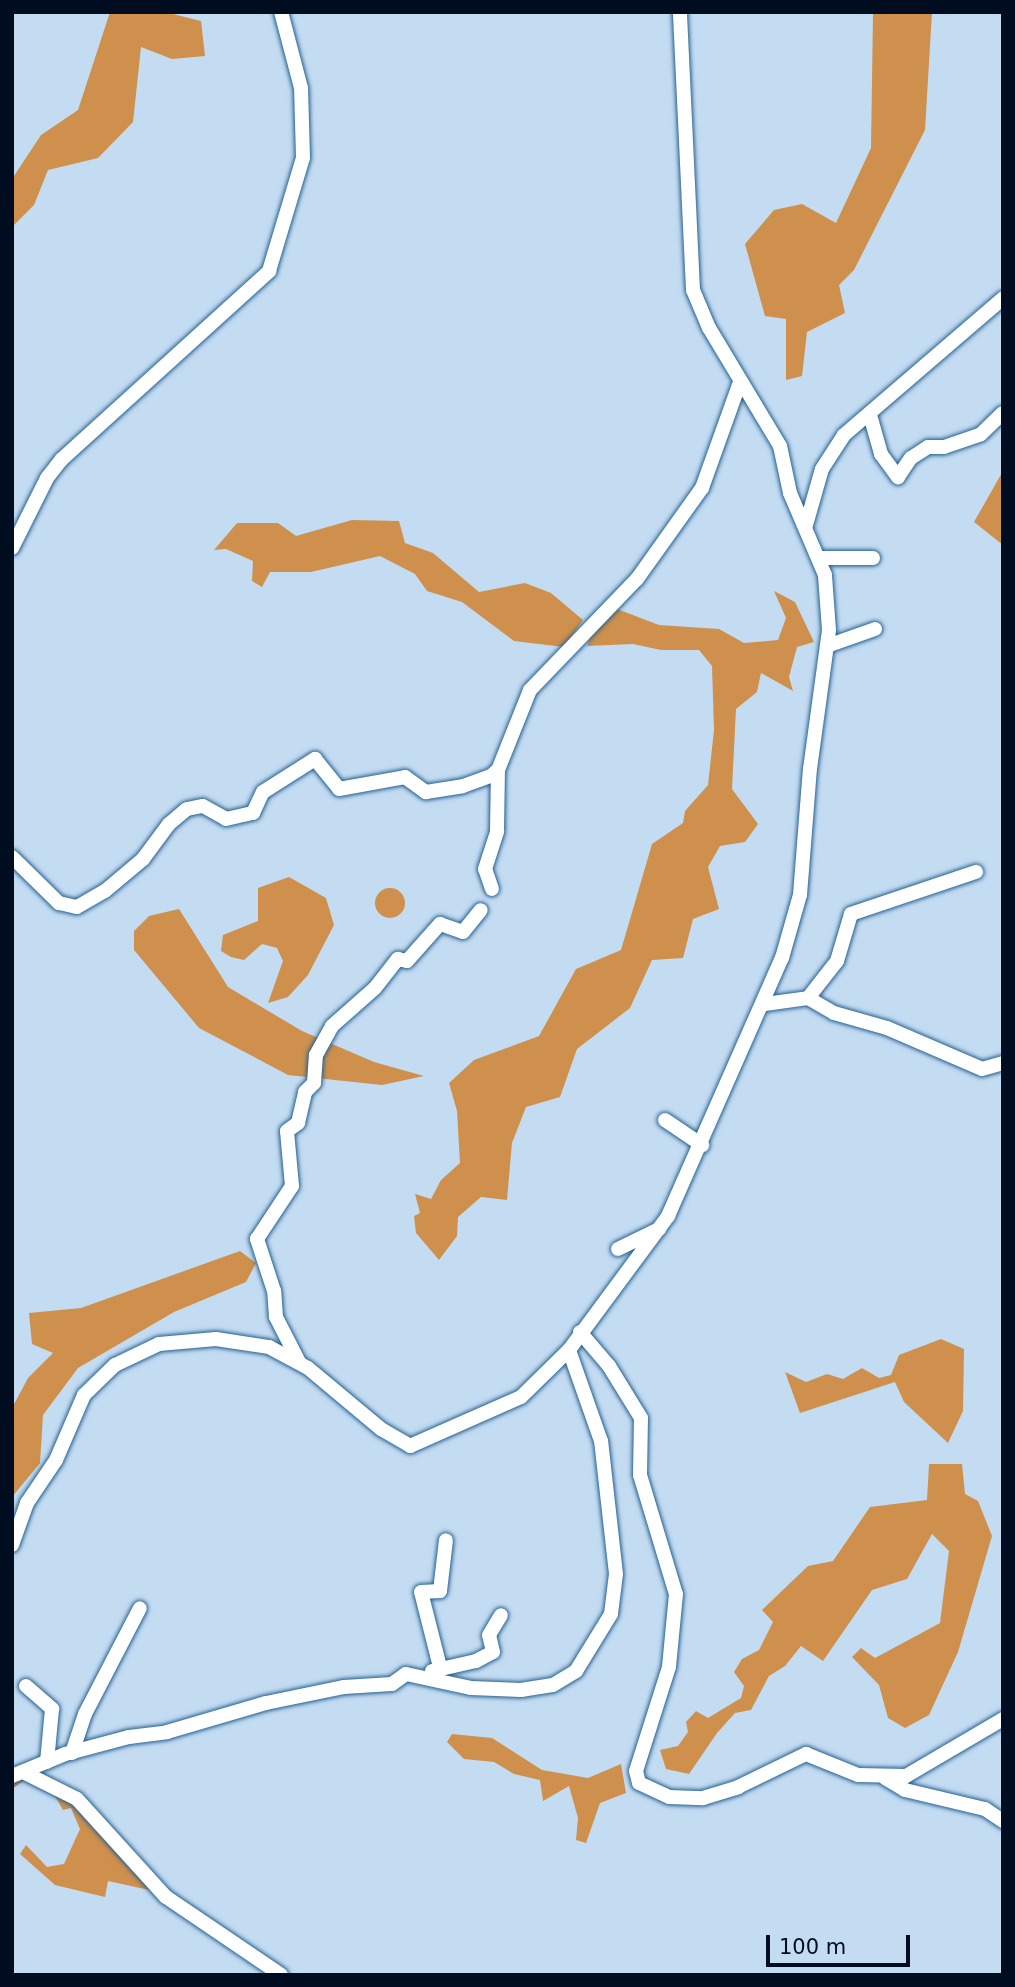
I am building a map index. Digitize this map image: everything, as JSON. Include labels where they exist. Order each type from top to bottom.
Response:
[{"type":"street","points":[[12,548],[47,478],[62,459],[269,271],[303,158],[301,88],[281,12]]},
{"type":"street","points":[[12,1545],[27,1503],[56,1460],[74,1411],[84,1395],[115,1365],[159,1344],[216,1339],[269,1347],[299,1362],[381,1429],[410,1446],[521,1397],[569,1350],[659,1229],[702,1145],[765,1003],[800,895],[810,769],[827,646],[828,596],[819,558],[790,493],[780,446],[740,382],[699,306],[690,274],[680,12]]},
{"type":"street","points":[[806,525],[825,463],[844,435],[870,415],[877,403],[914,378],[1003,298]]},
{"type":"street","points":[[492,889],[485,869],[497,831],[498,770],[530,690],[637,579],[702,488],[740,382]]},
{"type":"street","points":[[870,415],[881,454],[898,477],[911,458],[928,447],[944,447],[981,434],[1003,413]]},
{"type":"street","points":[[819,558],[873,558]]},
{"type":"street","points":[[827,646],[875,629]]},
{"type":"street","points":[[12,857],[59,903],[77,907],[143,859],[169,824],[187,809],[203,806],[226,818],[253,813],[262,792],[315,759],[339,789],[401,776],[426,792],[470,785],[498,770]]},
{"type":"street","points":[[808,998],[837,961],[851,914],[976,872]]},
{"type":"street","points":[[299,1362],[276,1317],[274,1291],[257,1239],[292,1186],[287,1130],[298,1123],[305,1092],[314,1083],[316,1055],[332,1027],[375,988],[398,959],[407,961],[440,924],[463,932],[481,910]]},
{"type":"street","points":[[765,1003],[808,998],[834,1013],[908,1036],[982,1069],[1003,1063]]},
{"type":"street","points":[[665,1120],[702,1145]]},
{"type":"street","points":[[618,1249],[659,1229]]},
{"type":"street","points":[[580,1332],[609,1366],[641,1418],[640,1475],[676,1594],[669,1667],[636,1771],[639,1783],[669,1797],[703,1798],[738,1787],[806,1754],[858,1775],[885,1778],[916,1772],[1003,1719]]},
{"type":"street","points":[[18,1774],[72,1753],[266,1703],[344,1687],[392,1684],[406,1674],[471,1688],[540,1688],[576,1671],[604,1631],[615,1599],[617,1574],[603,1455],[569,1350]]},
{"type":"street","points":[[440,1667],[421,1592],[440,1591],[446,1540]]},
{"type":"street","points":[[72,1753],[85,1714],[140,1608]]},
{"type":"street","points":[[417,1677],[440,1667],[476,1661],[493,1652],[489,1635],[501,1615]]},
{"type":"street","points":[[26,1686],[52,1709],[47,1762]]},
{"type":"street","points":[[18,1774],[77,1799],[166,1897],[281,1975]]},
{"type":"street","points":[[885,1778],[905,1790],[985,1809],[1003,1821]]},
{"type":"shaded area","points":[[110,12],[165,12],[201,21],[205,56],[172,59],[141,47],[133,122],[98,158],[48,170],[34,205],[12,227],[12,179],[41,135],[78,110]]},
{"type":"shaded area","points":[[873,12],[932,12],[925,130],[854,270],[839,285],[845,313],[807,332],[802,376],[786,380],[786,319],[765,316],[745,244],[774,210],[802,204],[836,223],[871,148]]},
{"type":"shaded area","points":[[1003,471],[1003,545],[974,522]]},
{"type":"shaded area","points":[[352,520],[399,521],[405,543],[433,553],[479,592],[525,583],[551,593],[583,620],[564,647],[514,641],[462,602],[427,591],[415,574],[380,556],[311,572],[270,572],[262,587],[252,581],[253,561],[226,549],[214,550],[237,523],[278,523],[296,536]]},
{"type":"shaded area","points":[[774,591],[795,602],[814,642],[797,647],[789,677],[793,691],[761,673],[757,692],[736,709],[732,789],[758,824],[745,842],[720,846],[708,867],[719,909],[693,919],[683,958],[652,960],[630,1008],[577,1049],[560,1097],[526,1107],[512,1143],[507,1200],[481,1197],[458,1217],[457,1236],[439,1260],[416,1233],[414,1216],[420,1213],[415,1194],[431,1199],[441,1180],[460,1163],[457,1111],[449,1083],[474,1060],[539,1036],[576,969],[621,950],[652,844],[683,823],[685,811],[708,785],[714,730],[712,666],[699,650],[661,650],[633,644],[587,646],[597,620],[617,609],[659,625],[719,629],[744,643],[778,640],[786,618]]},
{"type":"shaded area","points":[[289,877],[326,898],[334,925],[308,975],[288,997],[268,1003],[283,961],[277,948],[262,944],[244,960],[231,957],[221,951],[223,935],[258,921],[258,888]]},
{"type":"shaded area","points":[[390,888],[400,893],[405,903],[400,913],[390,918],[380,913],[375,903],[380,893]]},
{"type":"shaded area","points":[[179,909],[228,987],[302,1031],[374,1062],[424,1076],[382,1085],[288,1075],[199,1028],[134,950],[134,931],[149,916]]},
{"type":"shaded area","points":[[240,1251],[256,1263],[246,1282],[174,1312],[78,1368],[43,1415],[40,1463],[12,1497],[12,1408],[28,1378],[53,1353],[32,1344],[29,1313],[81,1308]]},
{"type":"shaded area","points":[[941,1339],[964,1349],[963,1411],[948,1443],[904,1402],[895,1382],[800,1413],[785,1372],[806,1382],[827,1374],[843,1379],[862,1368],[879,1378],[891,1375],[899,1355]]},
{"type":"shaded area","points":[[929,1464],[962,1464],[965,1494],[978,1501],[992,1536],[958,1652],[929,1715],[905,1728],[888,1718],[879,1685],[852,1657],[861,1648],[875,1658],[940,1623],[949,1551],[932,1534],[907,1579],[872,1590],[823,1661],[801,1646],[785,1666],[769,1676],[751,1710],[735,1713],[717,1733],[689,1774],[666,1769],[660,1750],[678,1746],[688,1732],[686,1722],[696,1711],[708,1718],[741,1698],[744,1686],[734,1672],[742,1659],[759,1650],[773,1622],[762,1610],[808,1566],[833,1561],[870,1507],[927,1500]]},
{"type":"shaded area","points":[[452,1734],[492,1738],[542,1770],[588,1778],[621,1764],[626,1793],[600,1803],[586,1843],[576,1840],[578,1818],[569,1786],[543,1801],[540,1780],[514,1774],[494,1762],[464,1759],[447,1742]]},
{"type":"shaded area","points":[[20,1773],[84,1798],[154,1891],[108,1881],[105,1897],[55,1885],[20,1854],[26,1845],[47,1867],[64,1864],[80,1829],[71,1808],[63,1810],[53,1793],[25,1780],[12,1789],[12,1777]]}]
